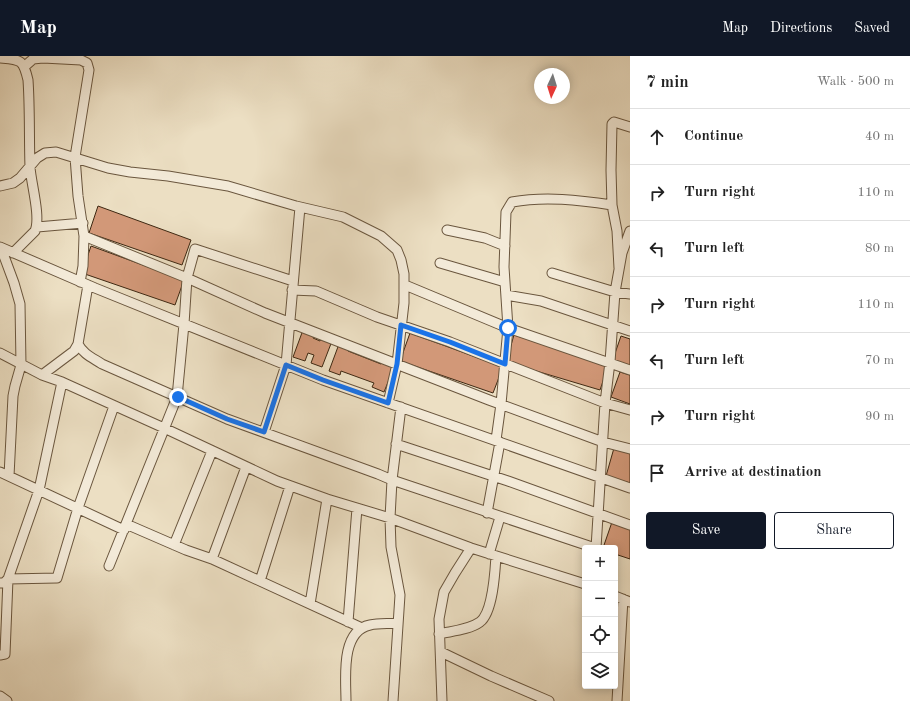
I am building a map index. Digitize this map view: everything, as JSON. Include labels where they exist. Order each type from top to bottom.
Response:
[{"type":"street","points":[[0,58],[14,59],[21,62],[25,66],[28,80],[30,166],[37,227],[35,231],[13,253]]},
{"type":"street","points":[[25,66],[33,59],[43,58],[81,60],[88,63],[89,70],[75,157],[78,196],[84,236],[84,283],[78,344],[74,350],[42,375]]},
{"type":"street","points":[[596,545],[600,477],[615,292],[619,268],[617,231],[612,205],[612,124],[614,122],[630,127]]},
{"type":"street","points":[[0,186],[20,178],[37,158],[45,153],[56,152],[108,168],[228,186],[300,207],[343,217],[381,236],[397,250],[402,260],[404,284],[397,364],[388,403]]},
{"type":"street","points":[[487,513],[494,476],[498,441],[508,328],[505,282],[506,212],[512,202],[530,199],[612,205]]},
{"type":"street","points":[[264,432],[286,365],[300,207]]},
{"type":"street","points":[[37,227],[83,223]]},
{"type":"street","points":[[447,230],[485,238],[505,246]]},
{"type":"street","points":[[619,268],[626,253],[630,231]]},
{"type":"street","points":[[84,236],[289,322],[603,442],[630,449]]},
{"type":"street","points":[[1,248],[323,380],[630,488]]},
{"type":"street","points":[[1,248],[20,304],[21,365],[15,386],[4,474],[78,508],[212,559],[362,628]]},
{"type":"street","points":[[109,566],[164,428],[178,397],[187,278],[195,249],[292,285],[316,291],[377,317],[450,342],[606,403],[630,410]]},
{"type":"street","points":[[440,263],[505,282]]},
{"type":"street","points":[[552,273],[615,292],[630,294]]},
{"type":"street","points":[[404,284],[508,328],[630,370]]},
{"type":"street","points":[[506,295],[541,302],[630,331]]},
{"type":"street","points":[[78,344],[81,350],[102,364],[227,419],[392,480],[487,513],[587,545]]},
{"type":"street","points":[[0,353],[42,375],[62,382],[290,486],[390,518],[492,555],[582,583]]},
{"type":"street","points":[[0,655],[5,654],[4,581],[39,490],[62,382]]},
{"type":"street","points":[[4,581],[57,578],[78,508],[114,406]]},
{"type":"street","points":[[394,701],[400,595],[391,547],[390,518],[392,480],[401,407]]},
{"type":"street","points":[[396,444],[494,476],[630,525]]},
{"type":"street","points":[[174,545],[212,451]]},
{"type":"street","points":[[212,559],[246,467]]},
{"type":"street","points":[[260,581],[290,486]]},
{"type":"street","points":[[310,604],[327,499]]},
{"type":"street","points":[[348,622],[357,508]]},
{"type":"street","points":[[439,634],[473,626],[481,621],[485,616],[492,596],[492,555],[500,517]]},
{"type":"street","points":[[442,701],[439,619],[444,592],[471,548]]},
{"type":"street","points":[[617,701],[623,599]]},
{"type":"street","points":[[346,701],[346,666],[348,649],[352,638],[362,628],[369,625],[398,623]]},
{"type":"street","points":[[441,652],[549,701]]},
{"type":"street","points":[[0,696],[7,701]]},
{"type":"building","points":[[98,206],[191,240],[182,265],[89,233]]},
{"type":"building","points":[[91,246],[184,280],[175,305],[82,273]]},
{"type":"building","points":[[303,330],[315,334],[313,338],[320,341],[322,337],[332,341],[322,367],[311,363],[314,355],[308,353],[305,361],[293,357]]},
{"type":"building","points":[[410,333],[503,367],[493,393],[400,361]]},
{"type":"building","points":[[514,335],[609,364],[600,390],[506,362]]},
{"type":"building","points":[[621,336],[630,339],[630,367],[612,362]]},
{"type":"building","points":[[339,344],[349,348],[348,351],[381,364],[383,361],[395,365],[384,392],[372,387],[374,383],[341,371],[340,375],[329,371]]},
{"type":"building","points":[[620,372],[630,375],[630,404],[611,397]]},
{"type":"building","points":[[614,448],[630,453],[630,483],[606,476]]},
{"type":"building","points":[[612,522],[630,529],[630,559],[618,555],[618,545],[604,545]]},
{"type":"route","points":[[178,397],[227,419],[264,432],[286,365],[388,403],[397,364],[401,325],[450,342],[505,364],[508,328]]}]
